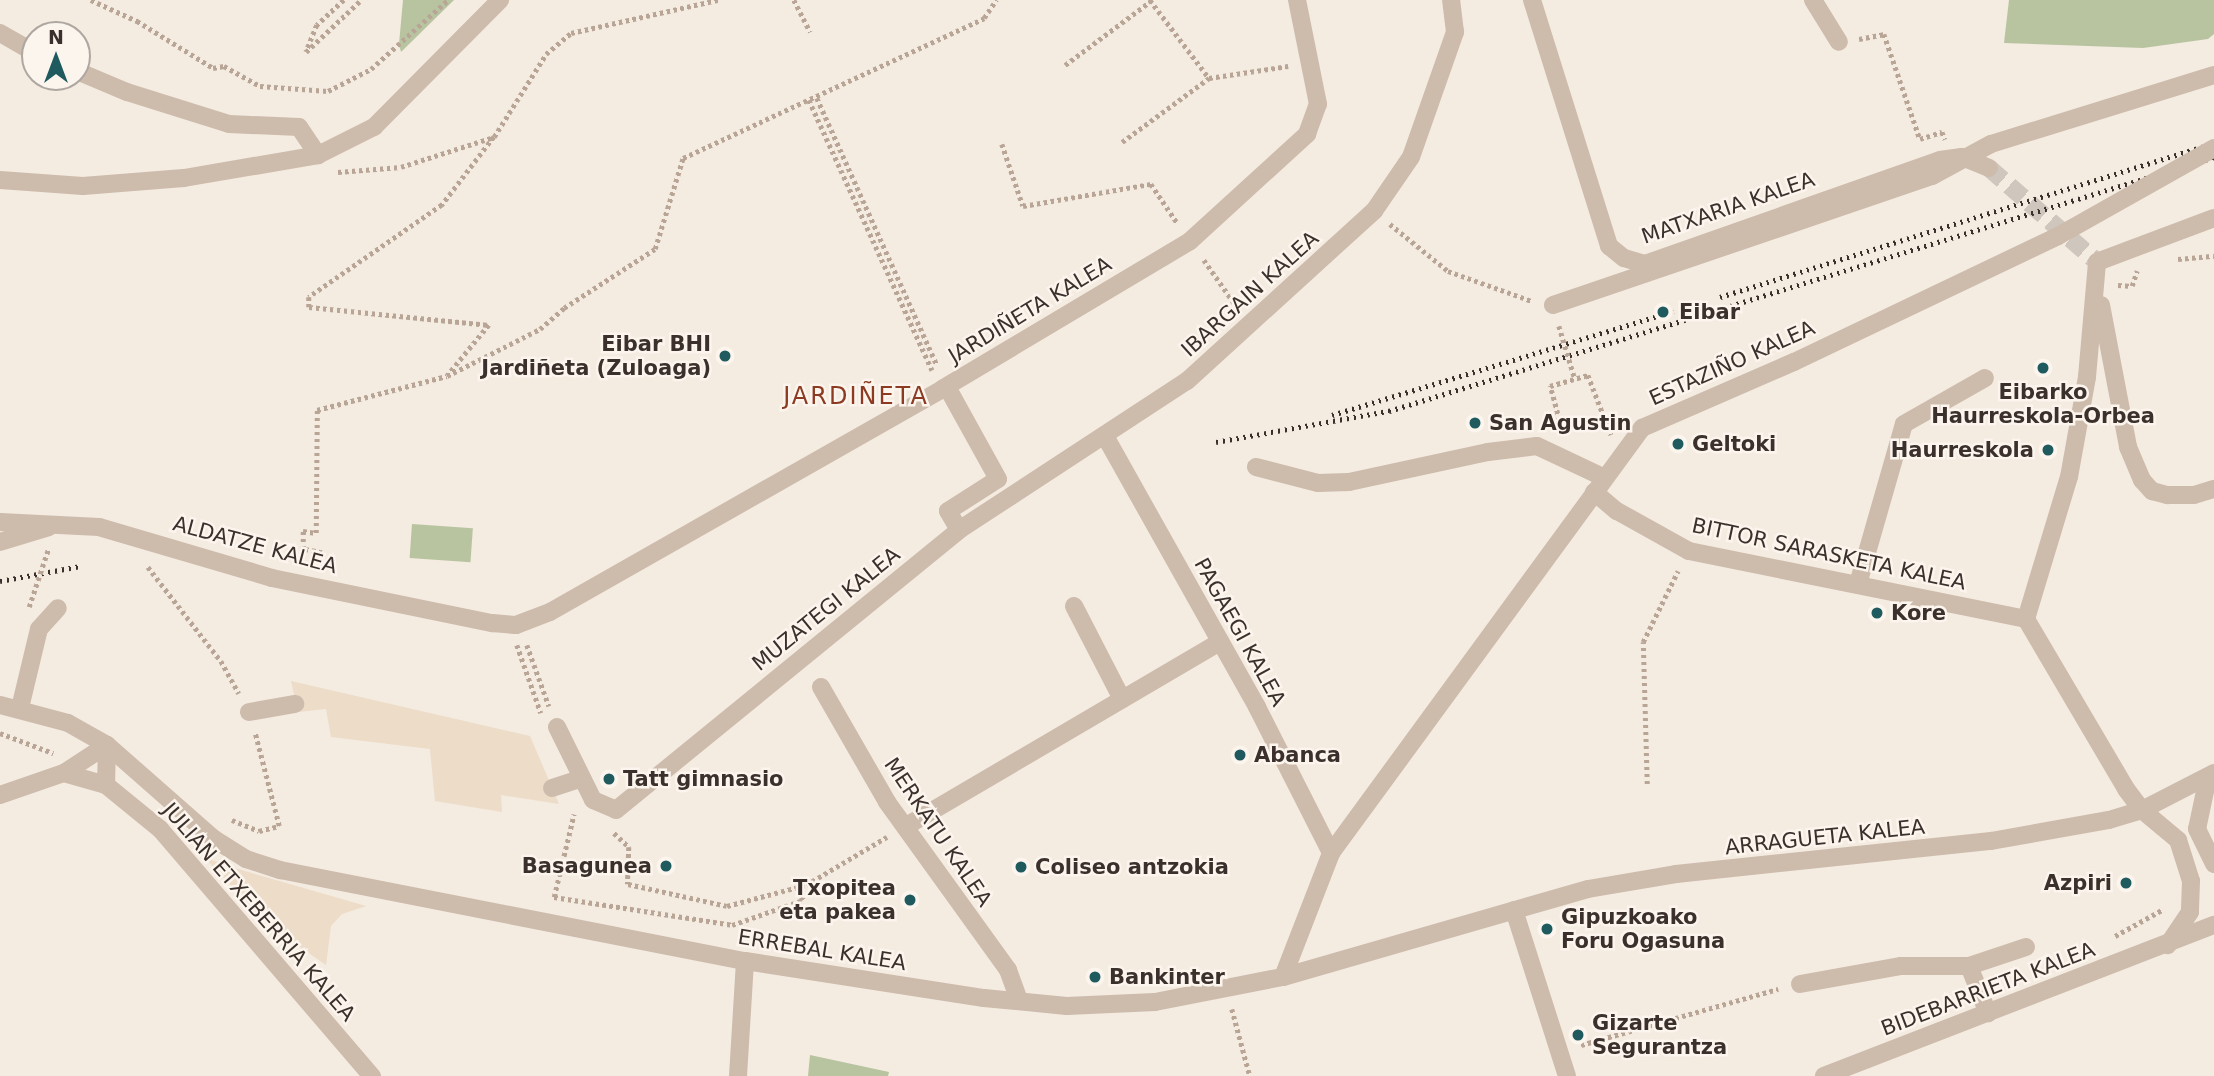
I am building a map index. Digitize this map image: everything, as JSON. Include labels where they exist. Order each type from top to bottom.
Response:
[{"type":"street","points":[[0,180],[83,186],[184,178],[318,155],[374,127],[500,0]]},
{"type":"street","name":"JARDIÑETA KALEA","points":[[441,613],[516,625],[550,612],[944,388],[1186,235],[1307,134],[1318,104],[1297,0]]},
{"type":"street","name":"IBARGAIN KALEA","points":[[959,530],[1187,381],[1374,211],[1411,157],[1455,32],[1451,0]]},
{"type":"street","name":"MATXARIA KALEA","points":[[1532,0],[1609,246],[1624,258],[1646,264],[1940,160],[1962,157],[1989,168]]},
{"type":"street","points":[[1813,0],[1839,42]]},
{"type":"street","points":[[0,33],[21,45]]},
{"type":"street","points":[[1548,303],[1932,176],[1991,144],[2214,75]]},
{"type":"street","points":[[91,77],[127,92],[229,124],[299,127],[318,155]]},
{"type":"street","name":"ESTAZIÑO KALEA","points":[[1283,977],[1331,853],[1343,834],[1642,428],[1794,362],[2058,236],[2214,148]]},
{"type":"street","points":[[2214,218],[2097,262],[2098,284],[2128,447],[2142,480],[2152,491],[2167,495],[2194,495],[2214,489]]},
{"type":"street","points":[[2098,284],[2070,477],[2026,619],[2142,810],[2178,840],[2191,881],[2190,912],[2168,946]]},
{"type":"street","points":[[1858,584],[1904,424],[1985,378]]},
{"type":"street","points":[[944,388],[998,479],[948,511],[959,530]]},
{"type":"street","name":"PAGAEGI KALEA","points":[[1105,436],[1220,642],[1331,853]]},
{"type":"street","name":"BITTOR SARASKETA KALEA","points":[[1256,467],[1318,483],[1349,482],[1488,452],[1537,446],[1598,485],[1618,511],[1689,551],[2026,619]]},
{"type":"street","name":"ALDATZE KALEA","points":[[0,522],[99,527],[272,578],[441,613]]},
{"type":"street","name":"ALDATZE KALEA","points":[[0,542],[56,525]]},
{"type":"street","name":"MUZATEGI KALEA","points":[[550,722],[593,800],[616,810],[959,530]]},
{"type":"street","points":[[1074,606],[1122,699]]},
{"type":"street","points":[[20,708],[39,629],[58,608]]},
{"type":"street","points":[[908,825],[1220,642]]},
{"type":"street","name":"MERKATU KALEA","points":[[821,687],[887,802],[908,825],[1008,970],[1019,1001]]},
{"type":"street","points":[[249,712],[295,704]]},
{"type":"street","name":"JULIAN ETXEBERRIA KALEA","points":[[0,705],[20,708],[68,723],[107,746],[214,839],[246,859],[357,888]]},
{"type":"street","points":[[0,795],[64,773],[107,746]]},
{"type":"street","points":[[106,785],[107,746]]},
{"type":"street","name":"JULIAN ETXEBERRIA KALEA","points":[[64,773],[106,785],[160,829],[372,1076]]},
{"type":"street","points":[[2211,775],[2197,829],[2214,864]]},
{"type":"street","name":"ARRAGUETA KALEA","points":[[1283,977],[1588,888],[1676,874],[1992,841],[2142,810],[2211,775]]},
{"type":"street","points":[[552,788],[580,779]]},
{"type":"street","name":"ERREBAL KALEA","points":[[357,888],[745,961],[1067,1006],[1155,1002],[1283,977]]},
{"type":"street","points":[[1514,910],[1567,1076]]},
{"type":"street","name":"BIDEBARRIETA KALEA","points":[[1825,1076],[2168,946],[2214,925]]},
{"type":"street","points":[[1800,984],[1901,966],[1969,966],[2026,947]]},
{"type":"street","points":[[738,1076],[745,961]]},
{"type":"street","points":[[1969,966],[1988,1013]]},
{"type":"path","points":[[91,0],[153,30],[213,68],[224,66],[260,86],[328,91],[371,69],[448,0]]},
{"type":"path","points":[[344,0],[317,25],[306,52],[361,0]]},
{"type":"path","points":[[447,376],[489,325],[309,307],[309,297],[442,205],[494,137],[546,54],[571,33],[718,0]]},
{"type":"path","points":[[794,0],[810,33]]},
{"type":"path","points":[[322,553],[303,549],[303,531],[316,533],[317,410],[447,376],[540,329],[564,308],[655,249],[683,158],[984,18],[996,0]]},
{"type":"path","points":[[1065,65],[1151,1],[1209,78]]},
{"type":"path","points":[[1884,34],[1920,139],[1942,132],[1946,142]]},
{"type":"path","points":[[1122,142],[1209,78],[1310,62]]},
{"type":"path","points":[[817,97],[944,388]]},
{"type":"path","points":[[809,100],[944,388]]},
{"type":"path","points":[[318,155],[322,171],[401,167],[494,137]]},
{"type":"path","points":[[1002,144],[1023,206],[1151,184],[1249,325]]},
{"type":"path","points":[[1374,211],[1448,271],[1535,302],[1548,303],[1575,379]]},
{"type":"path","points":[[2165,262],[2192,255],[2194,261],[2214,256]]},
{"type":"path","points":[[2098,284],[2132,286],[2138,270],[2152,266]]},
{"type":"path","points":[[1563,434],[1550,386],[1588,375],[1605,428],[1626,451]]},
{"type":"path","points":[[29,607],[48,550]]},
{"type":"path","points":[[144,558],[221,661],[249,712],[279,826],[259,831],[231,820],[214,839]]},
{"type":"path","points":[[1647,784],[1643,642],[1672,582]]},
{"type":"path","points":[[525,641],[550,722]]},
{"type":"path","points":[[516,643],[550,722]]},
{"type":"path","points":[[557,883],[576,806]]},
{"type":"path","points":[[601,830],[613,833],[629,847],[628,884],[727,906],[796,887],[908,825]]},
{"type":"path","points":[[554,897],[732,925],[803,900],[796,887]]},
{"type":"path","points":[[2105,941],[2169,906]]},
{"type":"path","points":[[1559,1051],[1800,984]]},
{"type":"path","points":[[1227,989],[1250,1076]]},
{"type":"green space","points":[[403,0],[454,0],[401,52],[399,44]]},
{"type":"green space","points":[[2009,0],[2214,0],[2214,34],[2208,39],[2143,48],[2004,43]]},
{"type":"green space","points":[[412,524],[473,528],[470,562],[410,558]]},
{"type":"green space","points":[[810,1055],[889,1072],[888,1076],[808,1076]]},
{"type":"shaded area","points":[[291,681],[530,736],[559,804],[501,795],[502,812],[435,801],[430,749],[331,737],[326,709],[298,712]]},
{"type":"shaded area","points":[[204,857],[366,906],[342,914],[331,926],[326,965],[267,924]]},
{"type":"tunnel","points":[[1989,168],[2097,262]]},
{"type":"railway","points":[[1720,297],[2214,143]]},
{"type":"railway","points":[[1216,442],[1389,411],[2214,157]]},
{"type":"railway","points":[[1332,415],[1674,311]]},
{"type":"railway","points":[[0,581],[81,566]]},
{"type":"place","name":"Eibar","points":[[1663,312]]},
{"type":"place","name":"Eibar BHI Jardiñeta (Zuloaga)","points":[[725,356]]},
{"type":"place","name":"Eibarko Haurreskola-Orbea","points":[[2043,368]]},
{"type":"place","name":"San Agustin","points":[[1475,423]]},
{"type":"place","name":"Geltoki","points":[[1678,444]]},
{"type":"place","name":"Haurreskola","points":[[2048,450]]},
{"type":"place","name":"Kore","points":[[1877,613]]},
{"type":"place","name":"Abanca","points":[[1240,755]]},
{"type":"place","name":"Tatt gimnasio","points":[[609,779]]},
{"type":"place","name":"Basagunea","points":[[666,866]]},
{"type":"place","name":"Coliseo antzokia","points":[[1021,867]]},
{"type":"place","name":"Azpiri","points":[[2126,883]]},
{"type":"place","name":"Txopitea eta pakea","points":[[910,900]]},
{"type":"place","name":"Gipuzkoako Foru Ogasuna","points":[[1547,929]]},
{"type":"place","name":"Bankinter","points":[[1095,977]]},
{"type":"place","name":"Gizarte Segurantza","points":[[1578,1035]]},
{"type":"district","name":"JARDIÑETA","points":[[856,397]]}]
